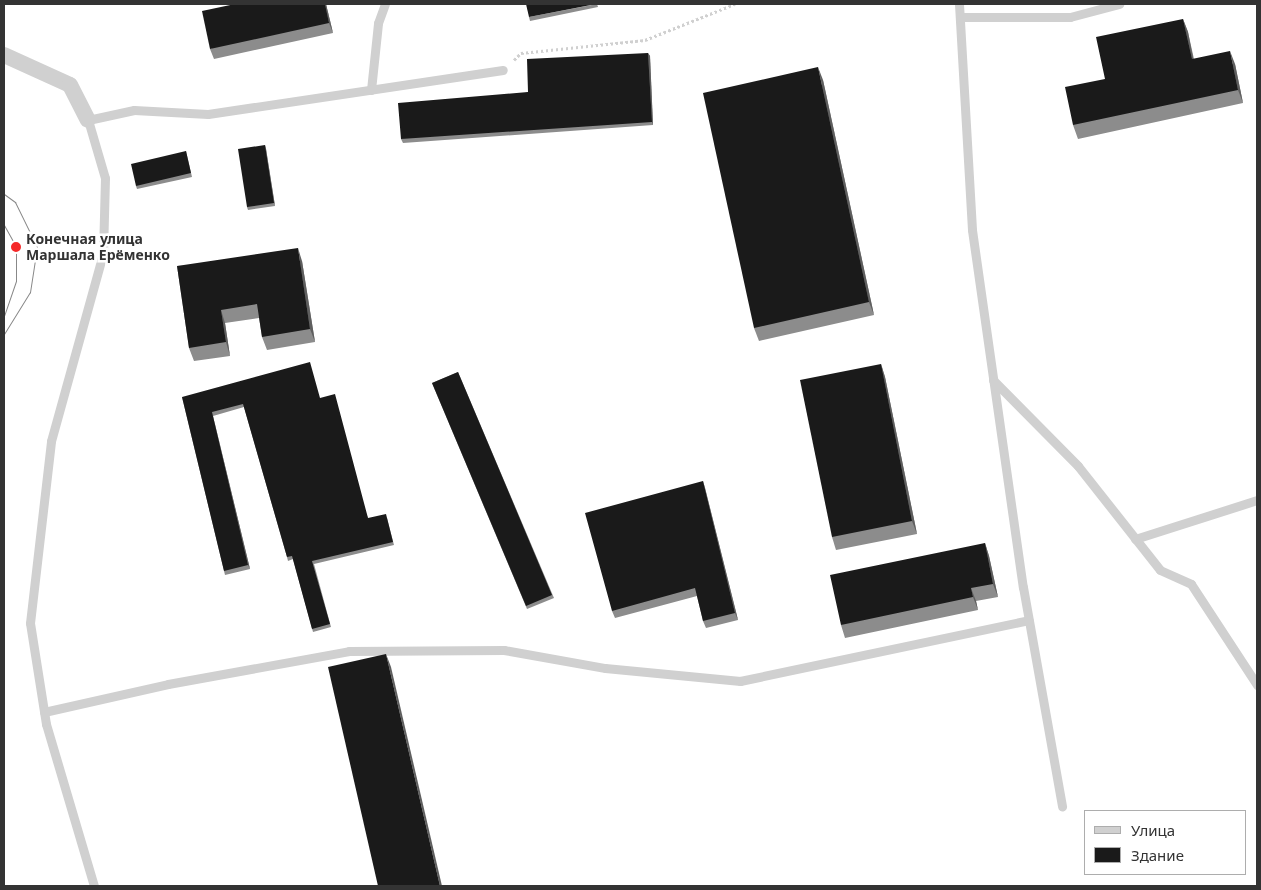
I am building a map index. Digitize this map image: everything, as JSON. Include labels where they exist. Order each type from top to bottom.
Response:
[{"type":"street","points":[[4,55],[70,85],[88,120]]},
{"type":"lane","points":[[371,90],[378,23],[385,4]]},
{"type":"lane","points":[[959,4],[972,230],[1029,620],[1062,807]]},
{"type":"lane","points":[[960,17],[1070,17],[1119,4]]},
{"type":"lane","points":[[94,886],[44,712],[30,623],[51,440],[103,254],[106,178],[88,120],[134,110],[208,114],[503,70]]},
{"type":"lane","points":[[993,380],[1078,466],[1160,570],[1191,584],[1257,685]]},
{"type":"lane","points":[[1135,538],[1257,500]]},
{"type":"lane","points":[[44,712],[168,684],[350,651],[504,650],[605,668],[740,681],[1029,620]]},
{"type":"path","points":[[503,70],[521,53],[645,40],[735,4]]},
{"type":"building","points":[[235,4],[325,4],[329,23],[210,49],[202,11]]},
{"type":"building","points":[[526,4],[596,4],[529,17]]},
{"type":"building","points":[[1183,19],[1192,59],[1230,51],[1238,90],[1073,125],[1065,87],[1105,79],[1096,37]]},
{"type":"building","points":[[648,53],[652,122],[401,139],[398,103],[528,92],[527,59]]},
{"type":"building","points":[[818,67],[869,302],[754,328],[703,93]]},
{"type":"building","points":[[265,145],[274,203],[247,207],[238,149]]},
{"type":"building","points":[[186,151],[191,173],[136,186],[131,164]]},
{"type":"building","points":[[298,248],[310,329],[262,337],[257,304],[221,310],[226,342],[189,348],[177,266]]},
{"type":"building","points":[[310,362],[320,398],[335,394],[368,518],[386,514],[393,542],[312,561],[330,624],[312,629],[292,556],[287,557],[243,404],[212,412],[248,565],[224,571],[182,397]]},
{"type":"building","points":[[881,364],[912,521],[832,537],[800,380]]},
{"type":"building","points":[[458,372],[552,595],[526,606],[432,383]]},
{"type":"building","points":[[703,481],[735,613],[703,621],[695,588],[612,611],[585,513]]},
{"type":"building","points":[[985,543],[993,584],[971,588],[973,597],[841,625],[830,575]]},
{"type":"building","points":[[386,654],[440,886],[378,886],[328,667]]},
{"type":"tram line","points":[[4,194],[15,202],[37,247],[30,292],[4,334]]},
{"type":"tram line","points":[[4,225],[16,247],[16,281],[4,315]]},
{"type":"place","name":"Конечная улица Маршала Ерёменко","points":[[16,247]]}]
